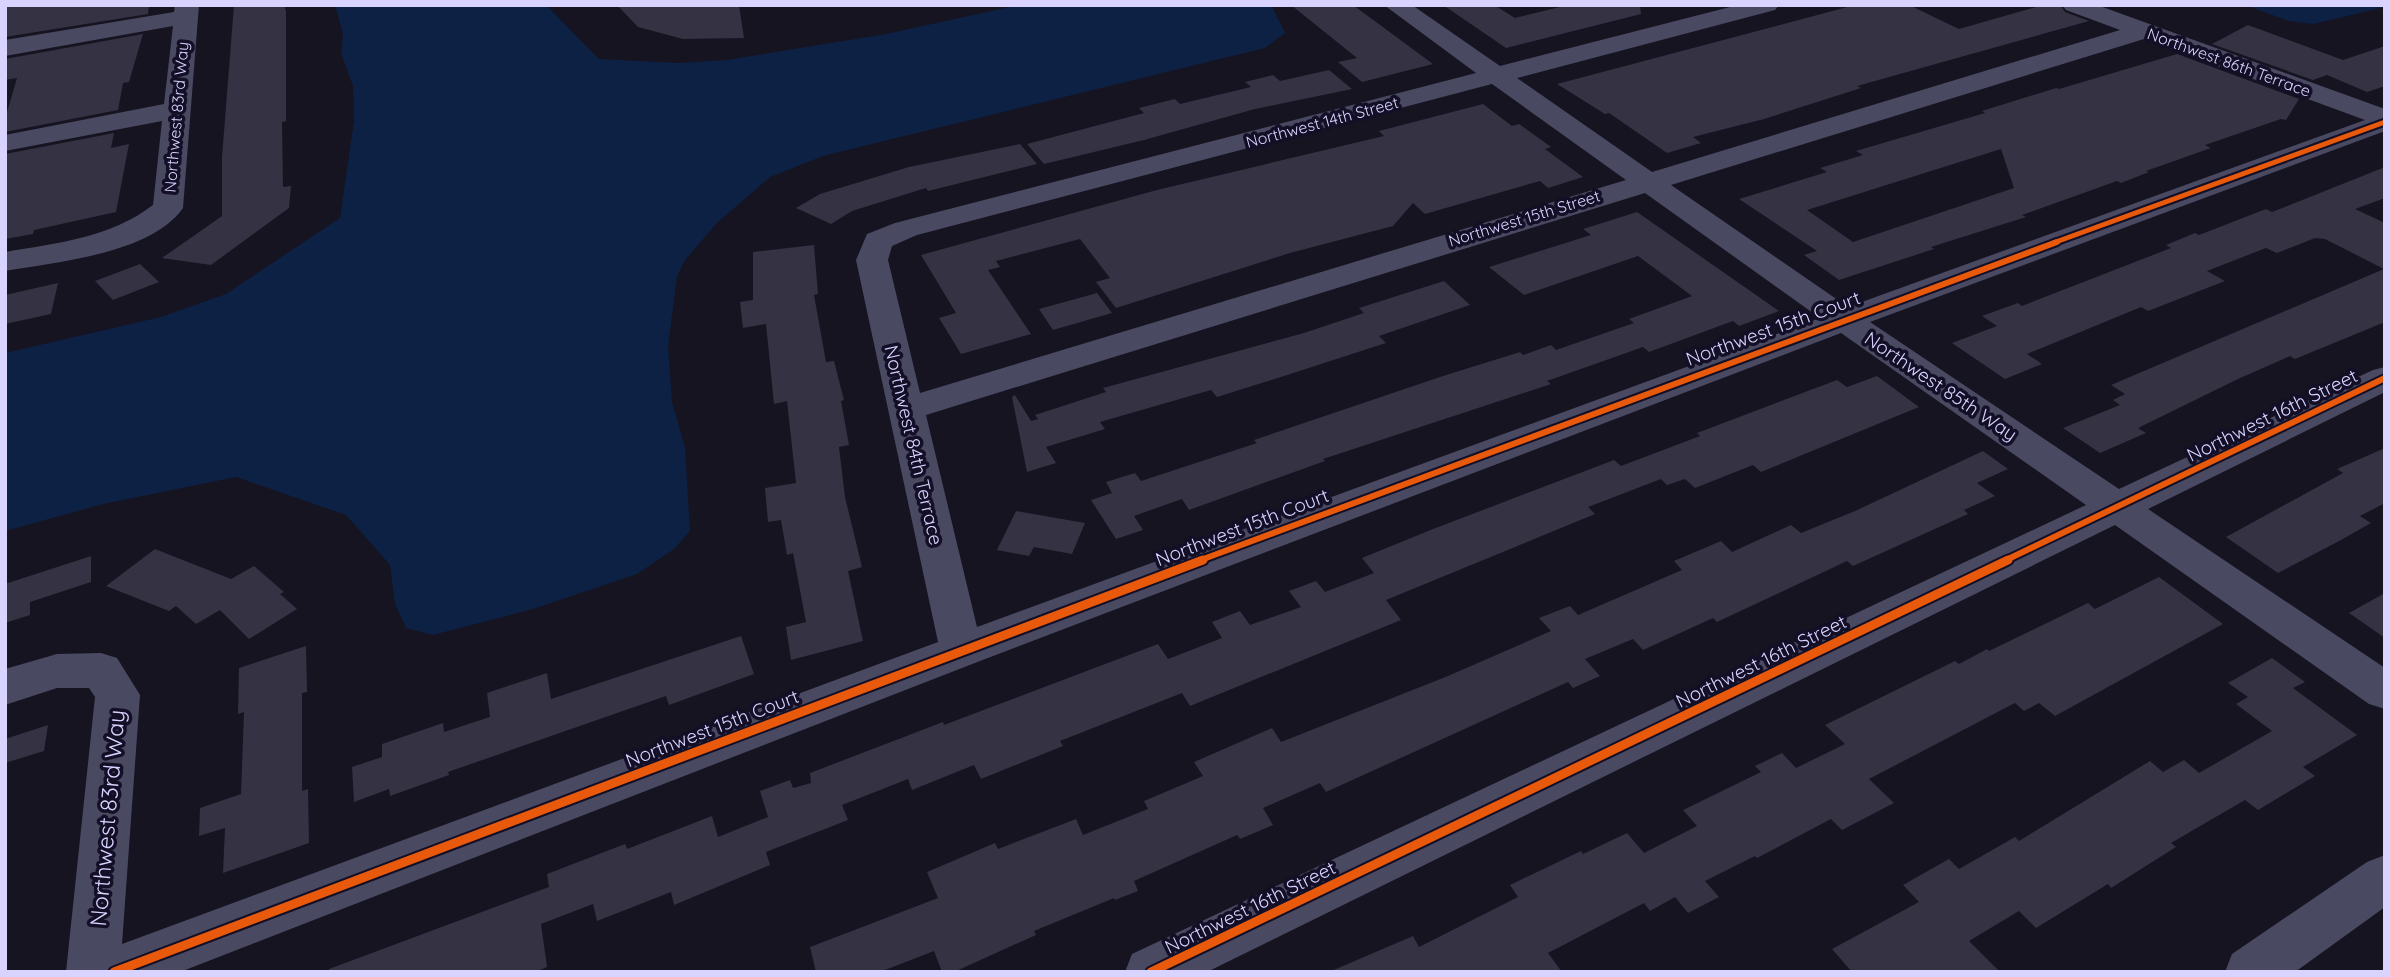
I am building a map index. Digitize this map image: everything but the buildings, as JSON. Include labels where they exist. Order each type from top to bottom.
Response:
[{"type":"street","name":"Northwest 85th Way","points":[[1396,5],[1843,319],[2385,691]]},
{"type":"street","name":"Northwest 14th Street","points":[[878,241],[906,229],[1767,5]]},
{"type":"street","name":"Northwest 86th Terrace","points":[[2074,5],[2385,120]]},
{"type":"street","points":[[5,48],[186,11]]},
{"type":"street","name":"Northwest 83rd Way","points":[[5,262],[113,239],[153,222],[167,208],[186,11]]},
{"type":"street","name":"Northwest 15th Street","points":[[907,409],[2143,31]]},
{"type":"street","points":[[5,143],[176,110]]},
{"type":"street","name":"Northwest 15th Court","points":[[114,972],[1843,319],[2385,120]]},
{"type":"street","name":"Northwest 84th Terrace","points":[[878,241],[872,260],[961,650]]},
{"type":"street","name":"Northwest 16th Street","points":[[1151,972],[2385,378]]},
{"type":"street","name":"Northwest 83rd Way","points":[[5,687],[57,671],[101,670],[118,695],[93,972]]},
{"type":"street","points":[[2251,972],[2385,878]]},
{"type":"water","points":[[335,5],[546,5],[599,59],[678,63],[727,60],[886,34],[1019,5],[1271,5],[1285,33],[1265,48],[823,156],[770,177],[717,223],[685,260],[677,276],[668,346],[672,402],[685,448],[690,531],[673,550],[637,574],[533,609],[433,635],[406,628],[395,604],[390,565],[346,515],[236,477],[103,504],[5,531],[5,353],[161,317],[226,294],[340,218],[354,121],[353,86],[341,53],[343,34]]},
{"type":"water","points":[[2245,5],[2385,7],[2313,24],[2289,21]]},
{"type":"cycle path","points":[[114,972],[1248,542],[2385,122]]},
{"type":"cycle path","points":[[1151,972],[2385,378]]}]
